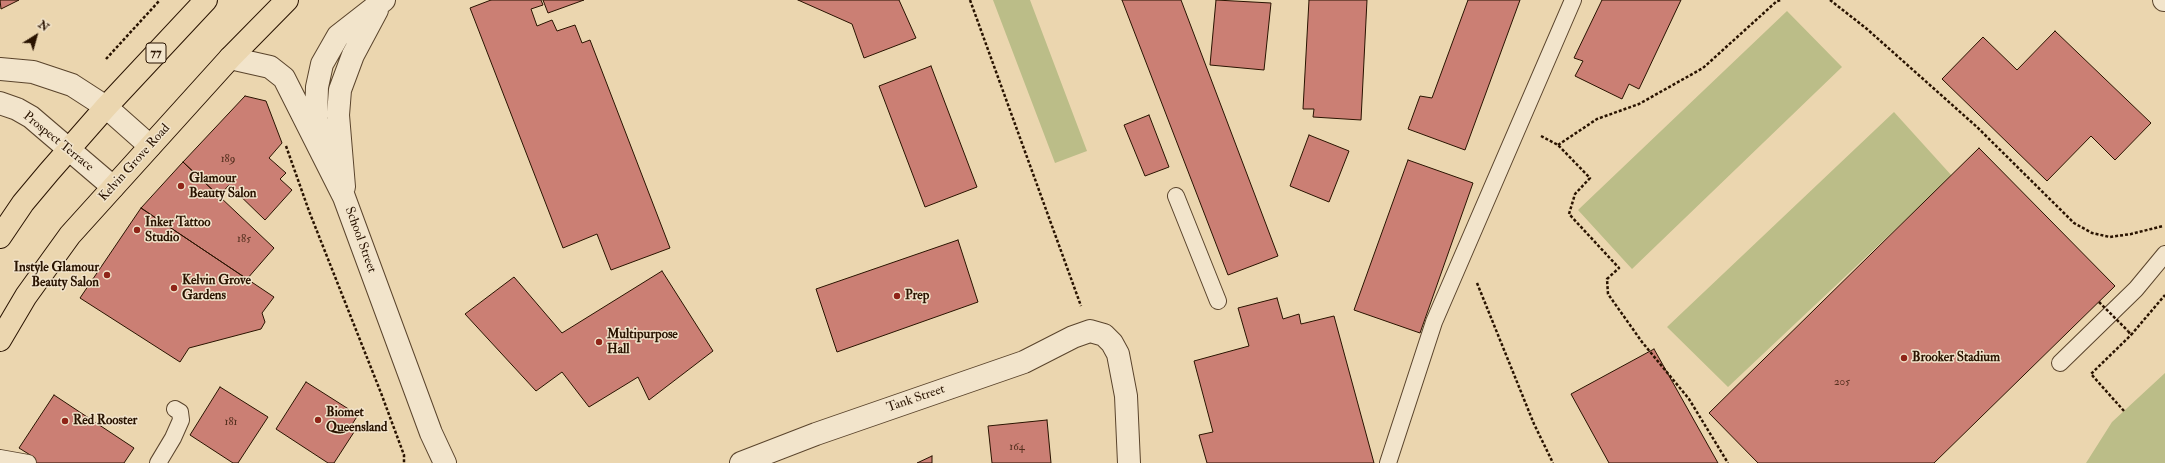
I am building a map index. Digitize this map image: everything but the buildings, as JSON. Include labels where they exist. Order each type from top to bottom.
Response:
[{"type":"main road","name":"77","points":[[0,237],[23,203],[69,149],[206,0]]},
{"type":"main road","name":"Kelvin Grove Road","points":[[0,340],[26,296],[70,235],[230,58],[287,0]]},
{"type":"street","points":[[344,197],[338,115],[340,90],[353,55],[382,3]]},
{"type":"street","name":"School Street","points":[[230,58],[270,67],[284,78],[344,197],[426,419],[445,463]]},
{"type":"street","points":[[0,70],[34,72],[65,82],[79,89],[106,107],[150,146]]},
{"type":"street","name":"Prospect Terrace","points":[[0,103],[17,109],[31,117],[112,187]]},
{"type":"street","points":[[1090,331],[1104,335],[1112,343],[1118,354],[1126,390],[1129,463]]},
{"type":"street","name":"Tank Street","points":[[741,463],[816,434],[1024,362],[1073,337],[1090,331]]},
{"type":"lane","points":[[1388,463],[1434,322],[1573,0]]},
{"type":"lane","points":[[1176,196],[1218,301]]},
{"type":"lane","points":[[2060,363],[2136,288],[2165,254]]},
{"type":"lane","points":[[158,463],[173,438],[181,420],[180,412],[175,409]]},
{"type":"lane","points":[[0,458],[28,463]]},
{"type":"path","points":[[106,59],[160,0]]},
{"type":"path","points":[[970,0],[1090,331]]},
{"type":"path","points":[[1558,145],[1597,119],[1639,104],[1703,68],[1777,1],[1781,0]]},
{"type":"path","points":[[1830,0],[1867,28],[1977,127],[2074,222],[2092,233],[2110,237],[2132,234],[2163,226]]},
{"type":"path","points":[[1518,126],[1558,145],[1590,178],[1575,194],[1569,214],[1619,268],[1607,279],[1608,294],[1642,342],[1689,399],[1728,463]]},
{"type":"path","points":[[284,140],[308,211],[381,393],[404,455],[404,463]]},
{"type":"path","points":[[1464,253],[1534,424],[1553,463]]},
{"type":"path","points":[[2124,411],[2091,374],[2131,335],[2165,295]]},
{"type":"path","points":[[2099,302],[2131,335]]},
{"type":"green space","points":[[993,0],[1030,0],[1087,151],[1055,163]]},
{"type":"green space","points":[[1787,11],[1842,67],[1632,269],[1578,210]]},
{"type":"green space","points":[[1894,112],[1952,176],[1728,387],[1667,327]]},
{"type":"green space","points":[[2165,373],[2165,463],[2086,463],[2112,422]]},
{"type":"place","name":"Glamour Beauty Salon","points":[[181,186]]},
{"type":"place","name":"Inker Tattoo Studio","points":[[137,230]]},
{"type":"place","name":"Instyle Glamour Beauty Salon","points":[[107,275]]},
{"type":"place","name":"Kelvin Grove Gardens","points":[[174,288]]},
{"type":"place","name":"Prep","points":[[897,296]]},
{"type":"place","name":"Multipurpose Hall","points":[[599,342]]},
{"type":"place","name":"Brooker Stadium","points":[[1904,358]]},
{"type":"place","name":"Biomet Queensland","points":[[318,420]]},
{"type":"place","name":"Red Rooster","points":[[65,421]]}]
